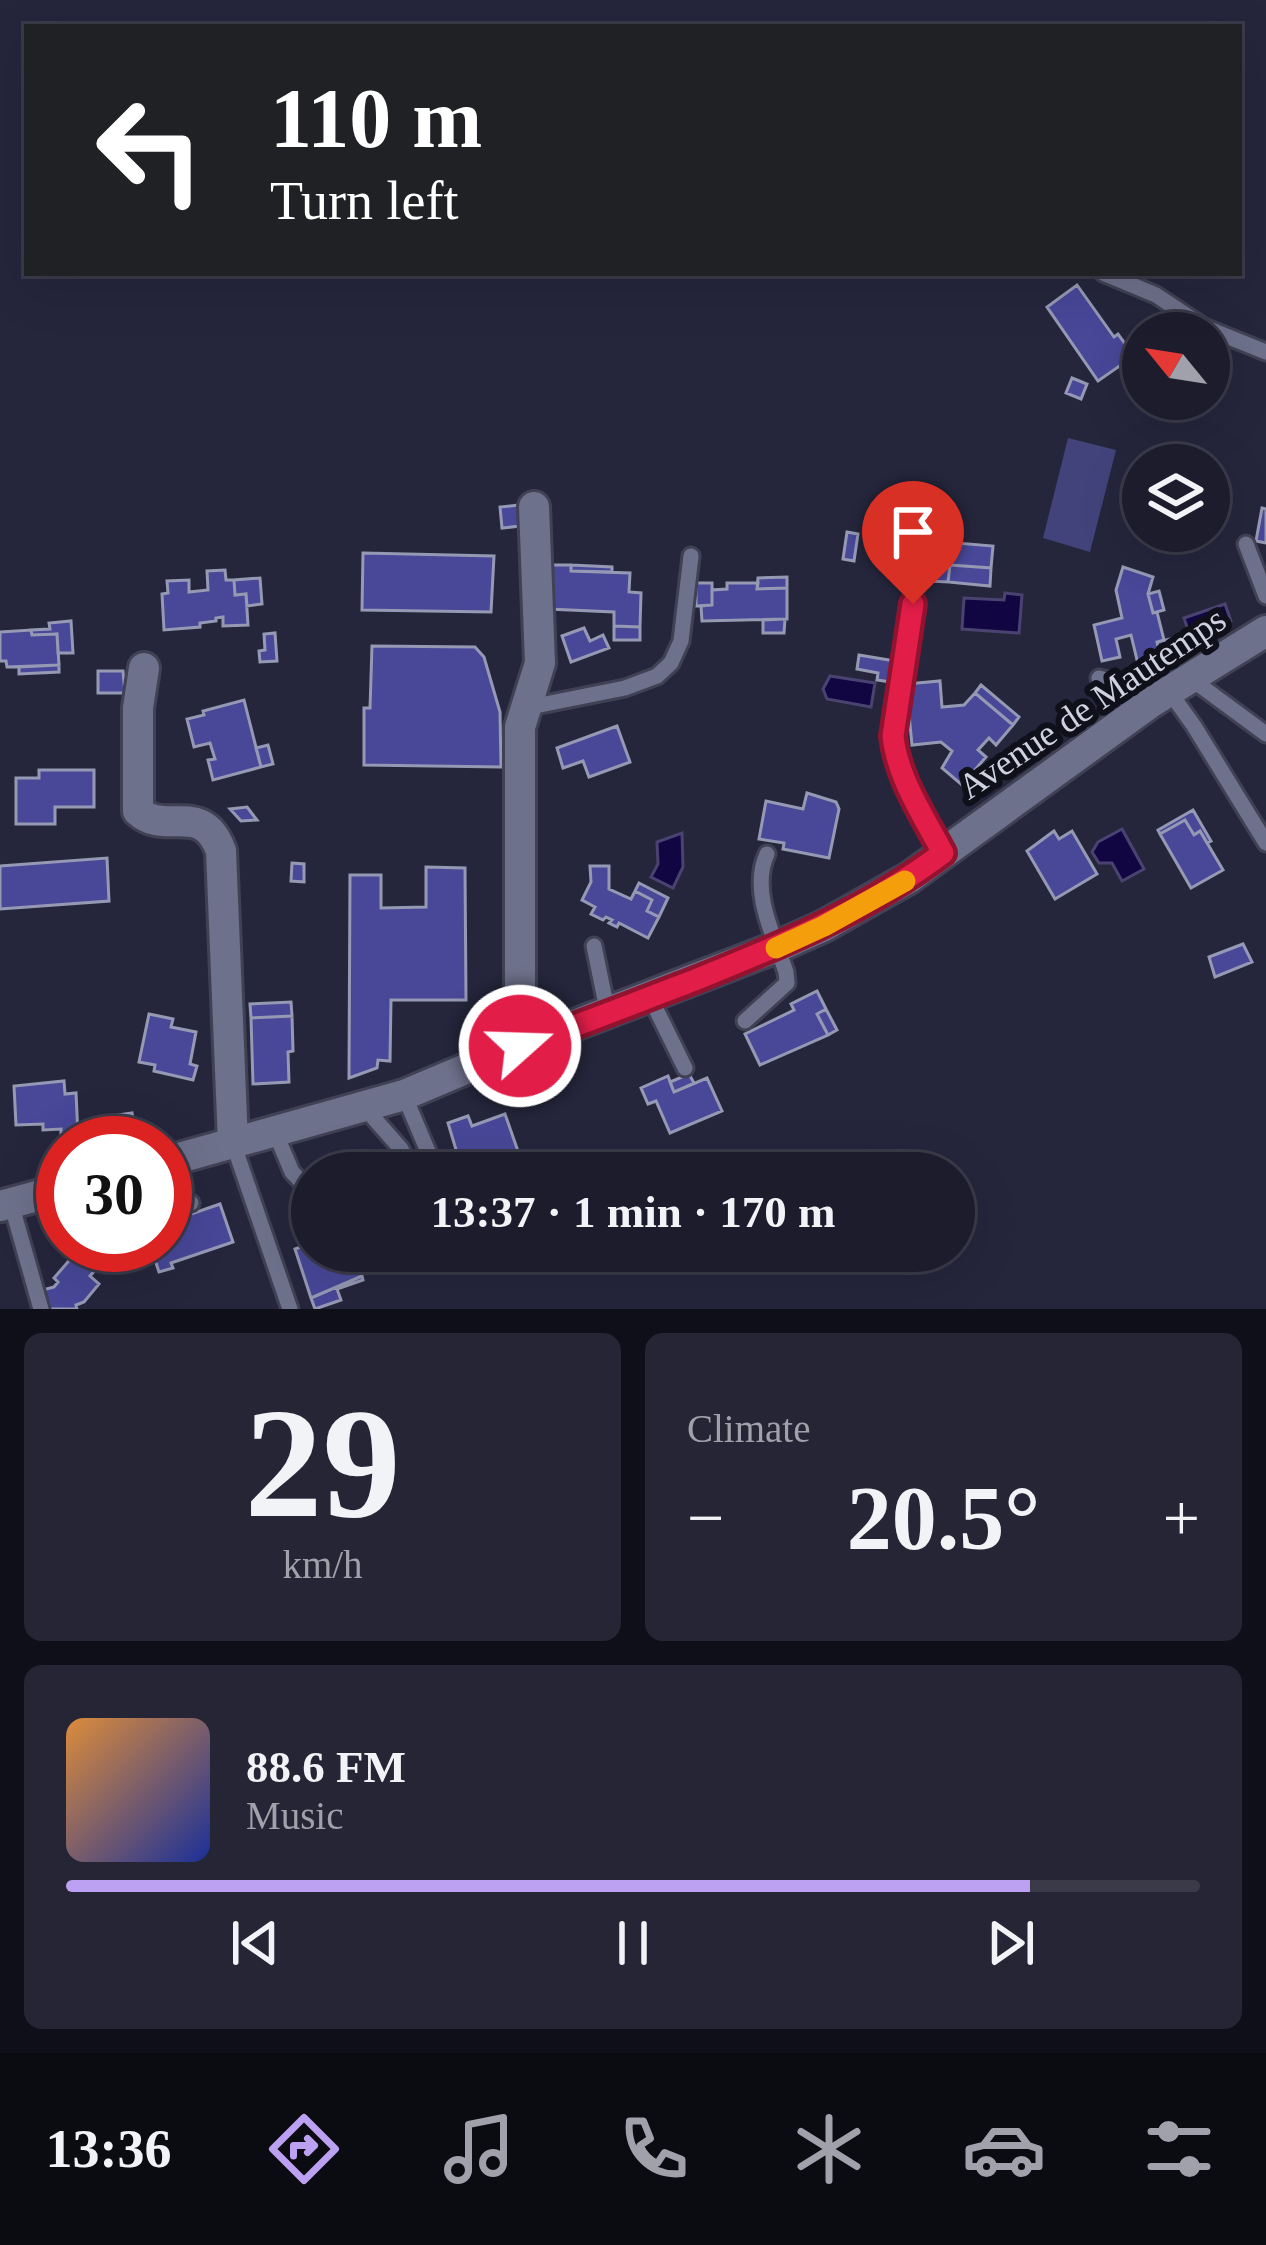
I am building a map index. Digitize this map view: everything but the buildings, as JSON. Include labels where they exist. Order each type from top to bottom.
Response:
[{"type":"street","points":[[520,1046],[520,727],[540,663],[534,507]]},
{"type":"street","name":"Avenue de Mautemps","points":[[192,1154],[404,1095],[824,926],[909,878],[1170,691],[1266,632]]},
{"type":"street","points":[[144,668],[138,699],[138,811],[147,819],[204,825],[217,838],[221,851],[233,1143]]},
{"type":"street","points":[[6,1205],[36,1198]]},
{"type":"lane","points":[[1110,276],[1156,295],[1204,327],[1266,352]]},
{"type":"lane","points":[[1246,544],[1266,596]]},
{"type":"lane","points":[[526,709],[626,688],[657,676],[671,663],[681,641],[691,556]]},
{"type":"lane","points":[[913,604],[893,736],[895,753],[943,853]]},
{"type":"lane","points":[[1100,678],[1132,688],[1170,691],[1266,734]]},
{"type":"lane","points":[[1170,691],[1266,843]]},
{"type":"lane","points":[[745,1022],[787,983],[760,886],[767,854]]},
{"type":"lane","points":[[594,946],[608,1014]]},
{"type":"lane","points":[[650,997],[685,1068]]},
{"type":"lane","points":[[404,1095],[428,1152]]},
{"type":"lane","points":[[365,1108],[402,1152]]},
{"type":"lane","points":[[275,1132],[291,1170]]},
{"type":"lane","points":[[233,1143],[290,1309]]},
{"type":"lane","points":[[6,1205],[41,1309]]},
{"type":"shaded area","points":[[1068,438],[1116,450],[1090,552],[1043,538]]},
{"type":"shaded area","points":[[1005,593],[1022,595],[1019,633],[962,629],[964,598],[1004,600]]},
{"type":"shaded area","points":[[1225,604],[1231,621],[1191,639],[1184,618]]},
{"type":"shaded area","points":[[830,676],[875,683],[871,707],[827,699],[823,689]]},
{"type":"shaded area","points":[[1122,829],[1144,869],[1122,881],[1112,863],[1099,863],[1092,852],[1098,842]]},
{"type":"shaded area","points":[[682,833],[683,867],[673,888],[651,877],[658,864],[657,842]]},
{"type":"slow traffic","points":[[776,948],[905,881]]},
{"type":"route","points":[[520,1046],[824,926],[943,853],[895,753],[893,736],[913,604]]}]
